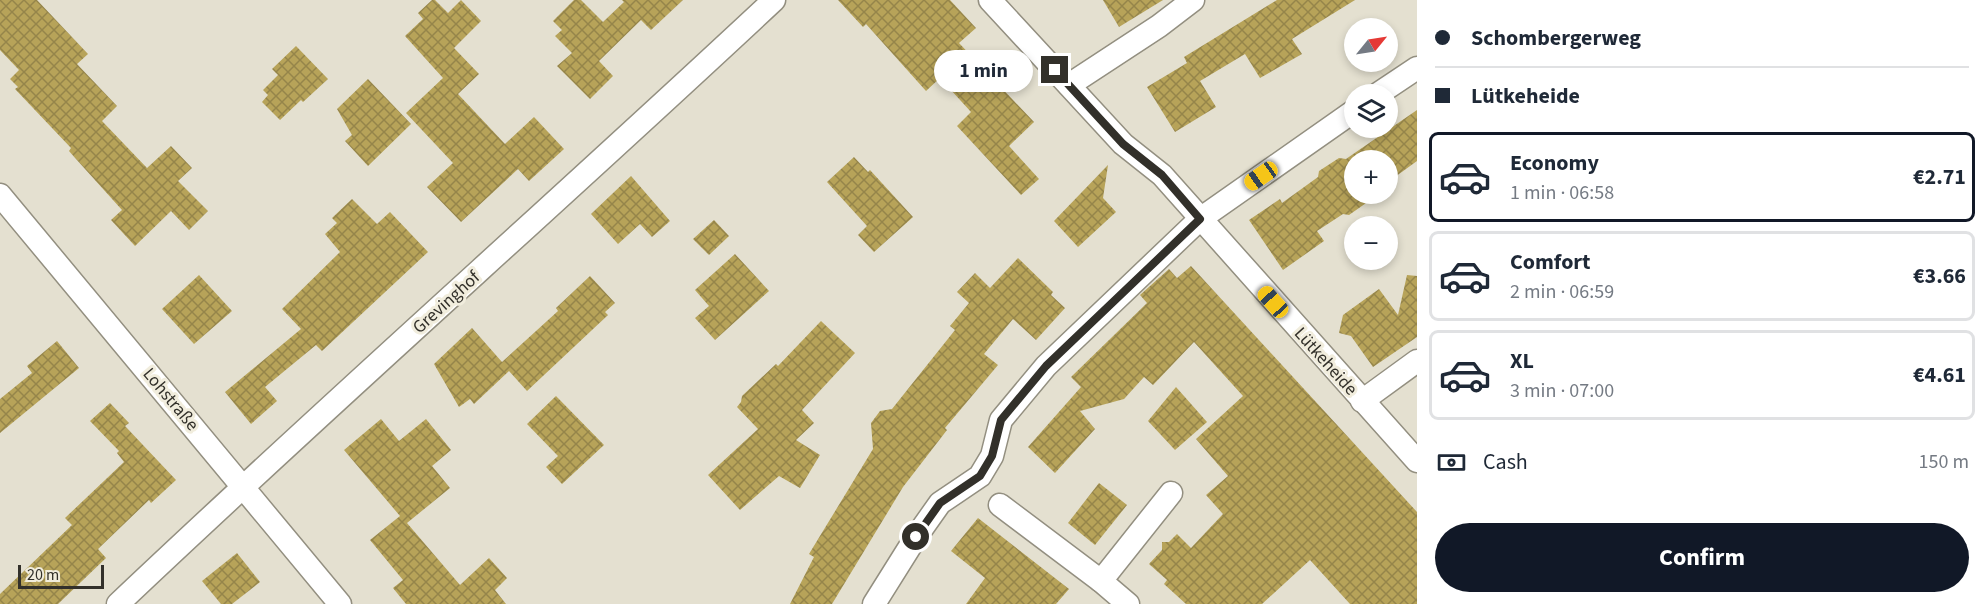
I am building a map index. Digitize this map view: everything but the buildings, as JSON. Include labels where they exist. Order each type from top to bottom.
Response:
[{"type":"street","name":"Grevinghof","points":[[118,604],[243,486],[774,0]]},
{"type":"street","name":"Lütkeheide","points":[[990,0],[1123,144],[1162,175],[1417,461]]},
{"type":"street","points":[[1069,85],[1159,26],[1193,0]]},
{"type":"street","points":[[1393,84],[1417,68]]},
{"type":"street","points":[[874,604],[940,503],[980,476],[992,456],[1001,420],[1046,366],[1200,219],[1344,118]]},
{"type":"street","name":"Lohstraße","points":[[0,195],[340,604]]},
{"type":"street","name":"Lütkeheide","points":[[1362,401],[1417,361]]},
{"type":"street","points":[[1101,581],[1171,493]]},
{"type":"street","points":[[1000,505],[1128,604]]},
{"type":"route","points":[[916,537],[940,503],[980,476],[992,456],[1001,420],[1046,366],[1200,219],[1162,175],[1123,144],[1055,70]]}]
